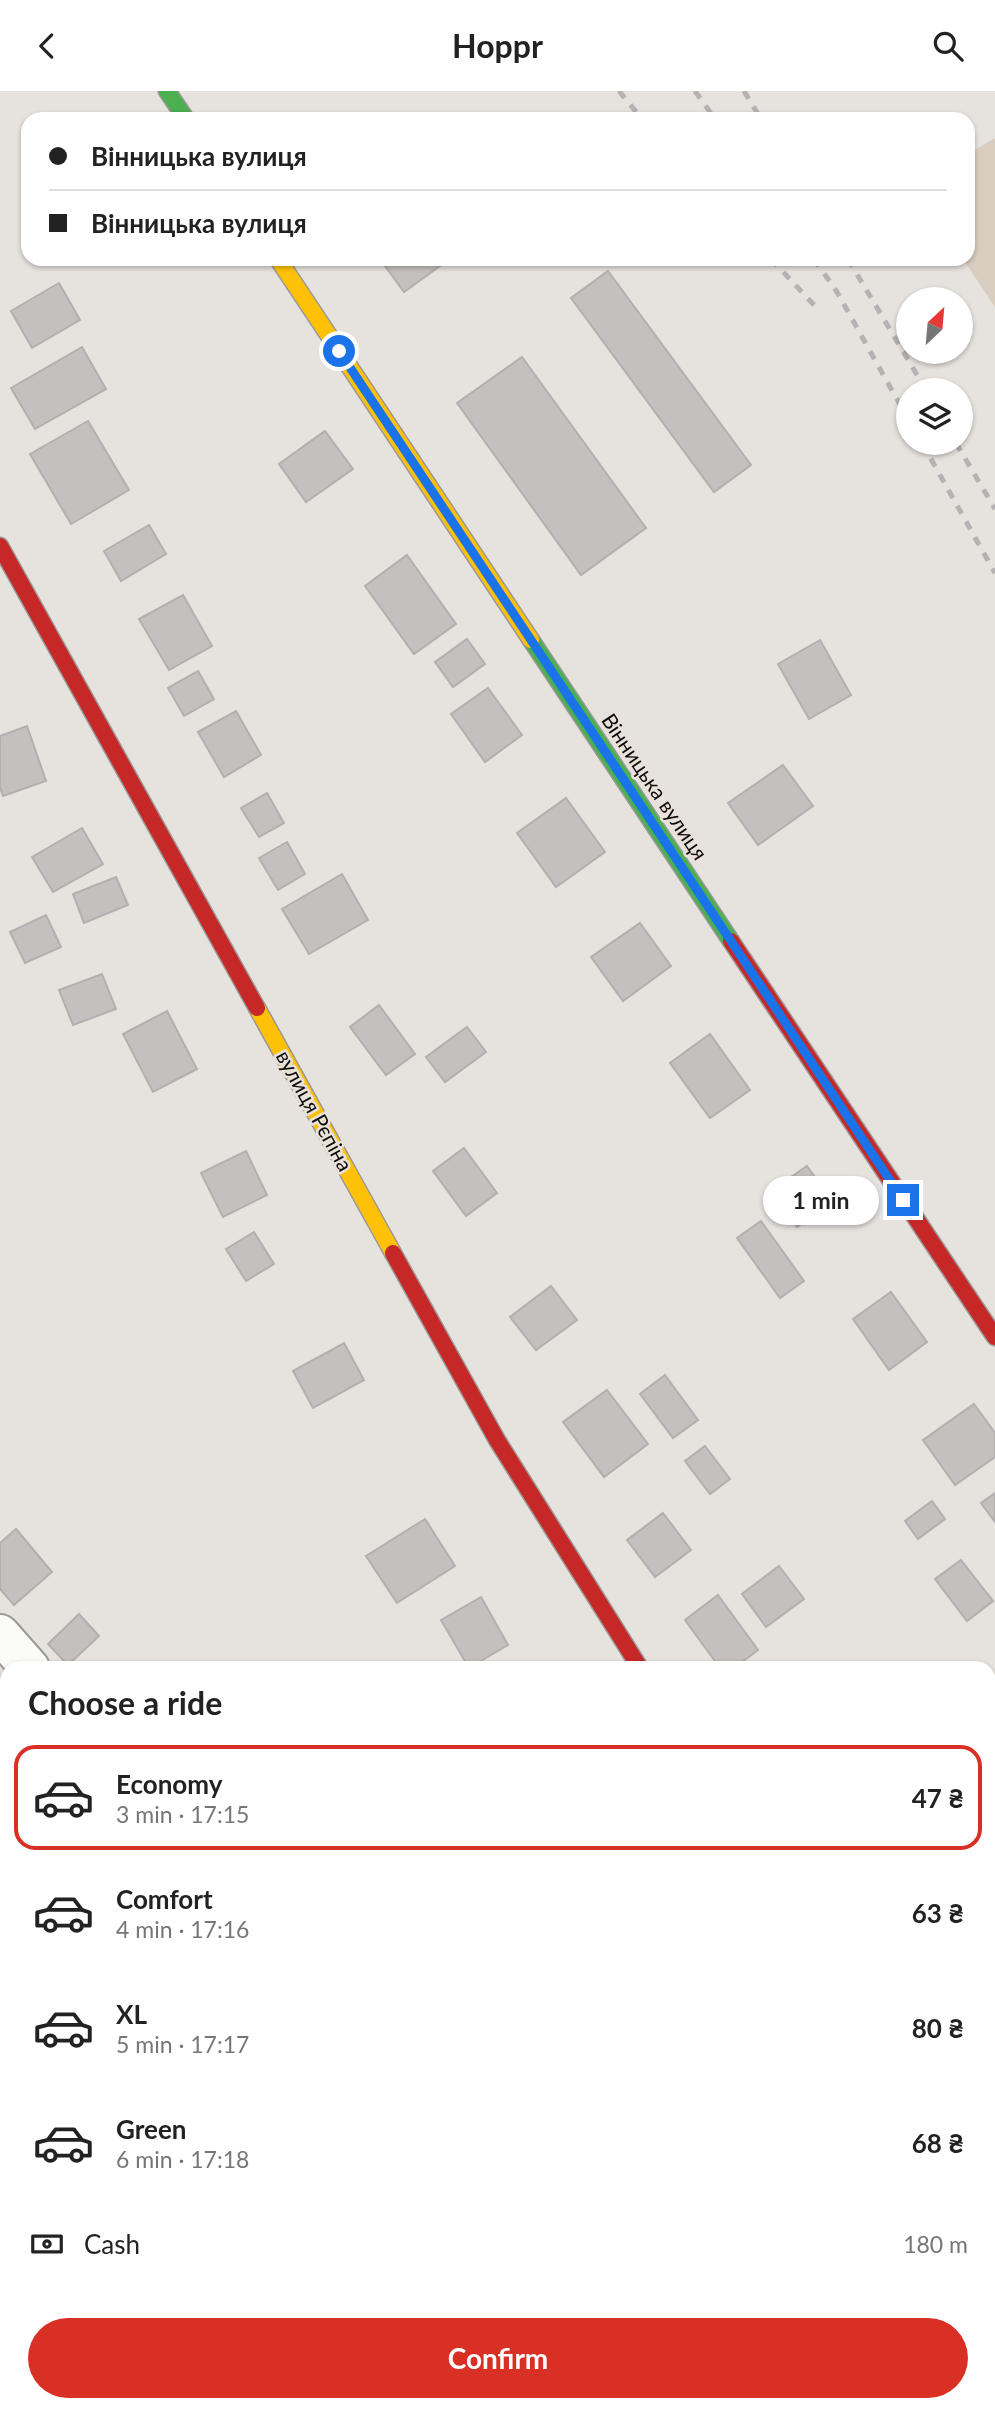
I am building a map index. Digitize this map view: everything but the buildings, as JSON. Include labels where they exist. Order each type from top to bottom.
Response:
[{"type":"street","points":[[167,91],[181,112]]},
{"type":"street","name":"Вінницька вулиця","points":[[283,266],[995,1338]]},
{"type":"street","name":"вулиця Рєпіна","points":[[0,546],[497,1440],[636,1661]]},
{"type":"street","points":[[0,1634],[24,1661]]},
{"type":"shaded area","points":[[995,138],[995,307],[968,266],[975,266],[975,150]]},
{"type":"railway","points":[[619,91],[636,112]]},
{"type":"railway","points":[[695,91],[710,112]]},
{"type":"railway","points":[[744,91],[757,112]]},
{"type":"railway","points":[[778,266],[815,306]]},
{"type":"railway","points":[[819,266],[837,292],[896,398]]},
{"type":"railway","points":[[852,266],[919,378]]},
{"type":"railway","points":[[929,455],[995,573]]},
{"type":"railway","points":[[963,455],[995,509]]},
{"type":"traffic: fast","points":[[167,91],[181,112]]},
{"type":"traffic: fast","points":[[531,640],[731,941]]},
{"type":"traffic: slow","points":[[283,266],[531,640]]},
{"type":"traffic: slow","points":[[257,1008],[393,1253]]},
{"type":"traffic: jam","points":[[0,546],[257,1008]]},
{"type":"traffic: jam","points":[[731,941],[995,1337]]},
{"type":"traffic: jam","points":[[393,1253],[497,1440],[636,1661]]},
{"type":"route","points":[[339,351],[903,1200]]}]
